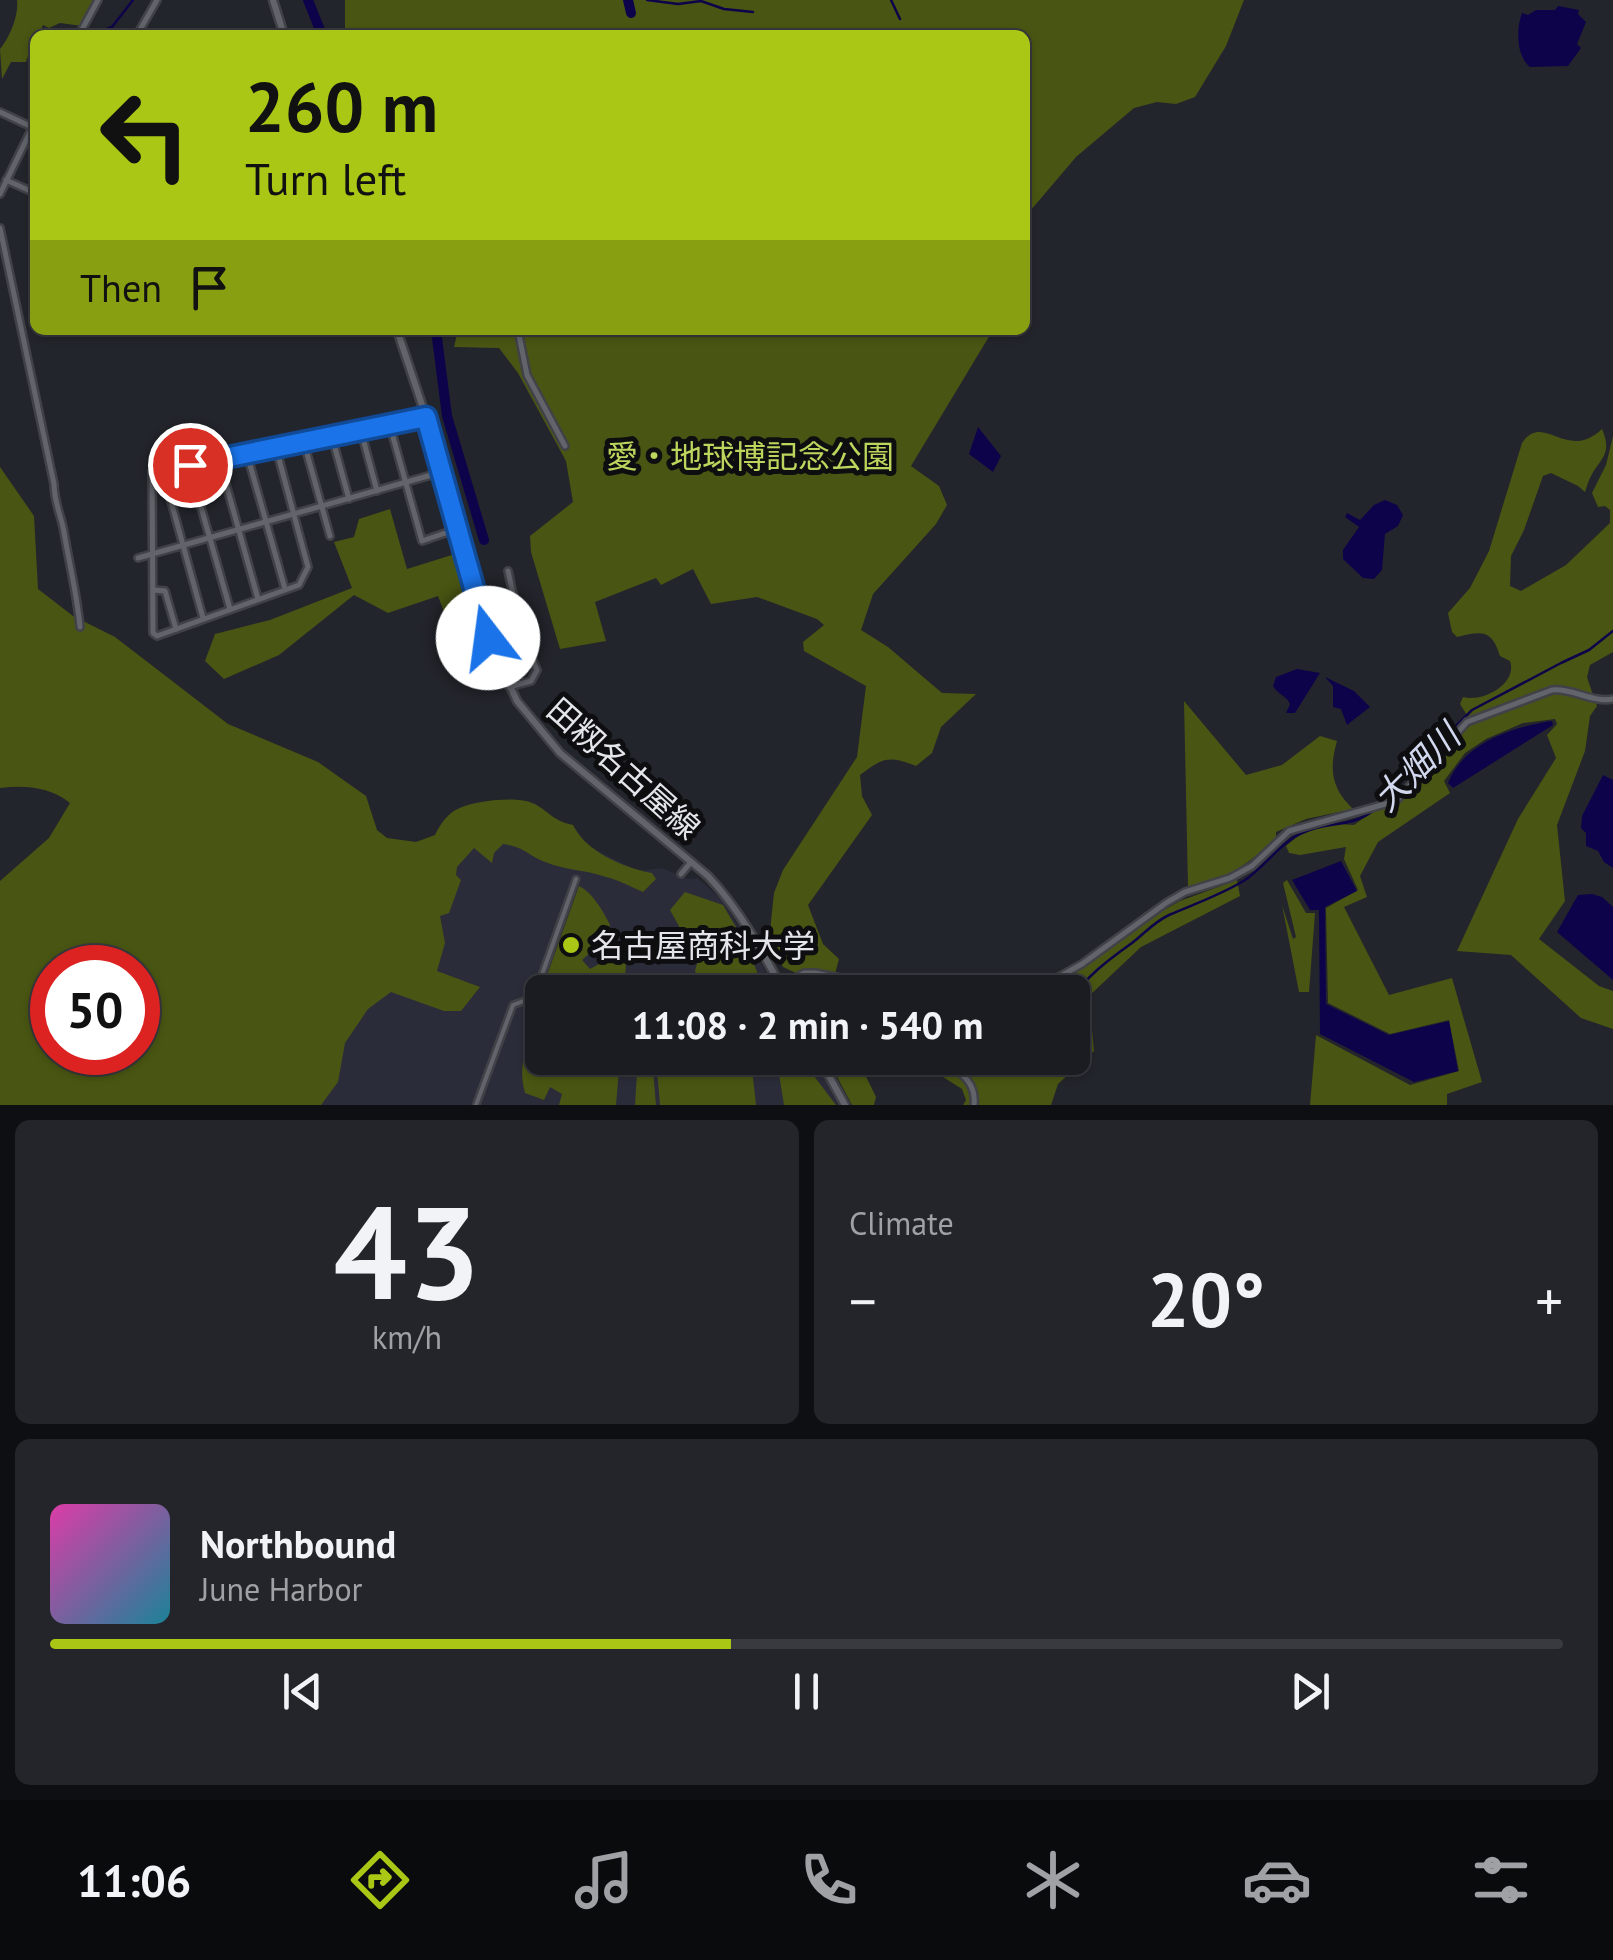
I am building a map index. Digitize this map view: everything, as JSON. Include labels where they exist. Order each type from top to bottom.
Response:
[{"type":"main road","points":[[273,0],[282,30]]},
{"type":"main road","name":"田籾名古屋線","points":[[399,335],[426,417],[488,638],[510,687],[544,738],[724,893],[775,975]]},
{"type":"main road","points":[[828,1075],[845,1105]]},
{"type":"street","points":[[82,30],[98,0]]},
{"type":"street","points":[[140,30],[157,0]]},
{"type":"street","points":[[0,112],[30,124]]},
{"type":"street","points":[[0,194],[30,131]]},
{"type":"street","points":[[6,180],[30,191]]},
{"type":"street","points":[[0,228],[64,549],[78,597],[80,627]]},
{"type":"street","points":[[519,335],[526,375],[565,446]]},
{"type":"street","points":[[276,448],[308,567],[299,585],[157,636],[153,633],[152,472],[426,417]]},
{"type":"street","points":[[390,426],[422,541],[458,529]]},
{"type":"street","points":[[362,431],[377,491]]},
{"type":"street","points":[[332,437],[349,500]]},
{"type":"street","points":[[304,443],[330,536]]},
{"type":"street","points":[[247,454],[284,589]]},
{"type":"street","points":[[219,459],[258,599]]},
{"type":"street","points":[[190,465],[230,609]]},
{"type":"street","points":[[162,470],[203,618]]},
{"type":"street","points":[[138,558],[442,472]]},
{"type":"street","points":[[508,571],[522,636],[537,670],[531,680],[510,687]]},
{"type":"street","points":[[154,590],[166,591],[176,629]]},
{"type":"street","points":[[1062,975],[1166,903],[1252,866],[1289,831],[1396,801],[1467,722],[1552,690],[1612,702]]},
{"type":"street","points":[[680,874],[691,862]]},
{"type":"street","points":[[476,1105],[513,1005],[534,997],[576,879]]},
{"type":"street","points":[[962,1075],[976,1096],[974,1105]]},
{"type":"shaded area","points":[[1558,6],[1579,10],[1586,22],[1577,44],[1581,48],[1568,66],[1530,67],[1518,41],[1522,13],[1555,10]]},
{"type":"shaded area","points":[[978,427],[1001,456],[993,472],[969,454]]},
{"type":"shaded area","points":[[1385,500],[1397,505],[1403,515],[1398,526],[1385,534],[1382,570],[1374,579],[1363,578],[1343,559],[1343,550],[1359,527],[1345,517],[1347,513],[1360,520]]},
{"type":"shaded area","points":[[1297,669],[1320,673],[1295,713],[1286,713],[1290,704],[1273,686],[1276,677]]},
{"type":"shaded area","points":[[1325,677],[1354,691],[1370,707],[1347,725],[1341,709],[1333,707],[1333,686]]},
{"type":"shaded area","points":[[1552,721],[1553,725],[1453,788],[1448,783],[1455,769],[1477,747],[1505,733]]},
{"type":"shaded area","points":[[1603,775],[1613,780],[1613,868],[1598,851],[1586,846],[1586,833],[1581,828],[1582,816]]},
{"type":"shaded area","name":"名古屋商科大学","points":[[515,800],[535,803],[554,821],[573,825],[588,846],[632,868],[662,868],[688,879],[697,878],[722,900],[768,975],[525,975],[525,1075],[822,1075],[838,1105],[281,1105],[422,903]]},
{"type":"shaded area","points":[[1341,861],[1357,891],[1325,907],[1326,1004],[1389,1035],[1449,1021],[1458,1071],[1414,1082],[1320,1034],[1319,910],[1310,910],[1292,880]]},
{"type":"shaded area","points":[[1592,894],[1613,907],[1613,980],[1557,932],[1578,895]]},
{"type":"green space","points":[[17,0],[96,0],[82,26],[60,23],[30,30],[26,62],[11,62],[2,79],[0,49],[17,12]]},
{"type":"green space","points":[[345,0],[1244,0],[1226,46],[1195,97],[1176,104],[1157,102],[1134,108],[1076,157],[1030,211],[1030,30],[345,30]]},
{"type":"green space","name":"愛・地球博記念公園","points":[[457,335],[990,335],[911,466],[939,486],[947,505],[936,524],[873,594],[861,630],[888,647],[942,693],[976,694],[941,727],[932,753],[916,766],[886,760],[860,775],[862,796],[872,815],[808,905],[823,944],[839,959],[835,974],[807,969],[796,973],[783,967],[770,931],[774,893],[783,870],[857,757],[866,686],[804,651],[803,642],[824,625],[817,619],[757,597],[711,604],[693,569],[661,585],[656,578],[595,602],[606,641],[560,649],[531,552],[530,536],[573,502],[566,461],[518,373],[499,348],[454,347]]},
{"type":"green space","points":[[1602,429],[1606,451],[1585,492],[1551,473],[1543,476],[1511,556],[1510,586],[1521,591],[1566,565],[1610,523],[1610,510],[1598,507],[1592,493],[1606,465],[1613,436],[1613,652],[1590,665],[1587,677],[1593,695],[1559,686],[1468,717],[1460,704],[1463,697],[1479,697],[1497,690],[1509,677],[1510,661],[1500,656],[1493,641],[1484,634],[1457,637],[1448,613],[1470,588],[1489,551],[1522,443],[1539,432],[1577,441]]},
{"type":"green space","points":[[0,467],[34,516],[38,589],[73,616],[115,637],[228,724],[318,762],[366,796],[377,830],[387,838],[416,842],[435,835],[446,818],[462,807],[497,800],[525,801],[573,825],[586,843],[606,857],[652,873],[656,879],[643,892],[611,878],[545,862],[510,845],[503,844],[494,853],[492,863],[474,848],[457,867],[456,875],[461,880],[449,913],[440,916],[445,943],[437,971],[480,987],[461,1011],[444,1011],[391,992],[368,1009],[345,1043],[338,1082],[321,1105],[0,1105],[0,881],[49,838],[70,803],[54,793],[0,788]]},
{"type":"green space","points":[[390,509],[407,569],[455,554],[481,654],[461,656],[438,596],[388,613],[354,595],[279,655],[224,679],[205,661],[215,634],[270,620],[352,588],[334,542],[354,537],[359,519]]},
{"type":"green space","points":[[1562,692],[1596,702],[1597,706],[1590,716],[1585,751],[1557,825],[1565,901],[1539,939],[1599,986],[1613,991],[1613,1029],[1581,1018],[1511,955],[1457,951],[1518,819],[1556,758],[1547,735],[1557,724],[1555,719],[1523,723],[1465,753],[1444,781],[1450,793],[1378,842],[1360,876],[1367,897],[1344,907],[1389,995],[1452,978],[1482,1082],[1447,1094],[1447,1105],[1310,1105],[1316,1035],[1410,1085],[1459,1071],[1449,1020],[1390,1034],[1328,1003],[1326,908],[1358,890],[1344,859],[1346,847],[1300,855],[1289,853],[1286,846],[1318,828],[1354,825],[1380,806],[1401,800],[1469,726],[1516,705]]},
{"type":"green space","points":[[1184,701],[1246,775],[1282,765],[1320,736],[1337,741],[1334,778],[1353,809],[1306,819],[1276,832],[1267,846],[1236,870],[1213,881],[1188,886]]},
{"type":"green space","points":[[1237,880],[1240,896],[1141,947],[1090,995],[1090,975],[1069,975],[1145,921],[1180,901]]},
{"type":"green space","points":[[1287,880],[1306,913],[1315,913],[1309,992],[1299,992],[1282,905],[1293,939],[1296,937],[1283,883]]},
{"type":"green space","points":[[579,886],[601,908],[610,925],[604,940],[582,960],[590,969],[610,958],[626,964],[625,975],[547,975]]},
{"type":"green space","points":[[685,892],[723,905],[747,946],[758,975],[696,975],[699,945],[678,937],[679,926],[670,910]]},
{"type":"green space","points":[[1090,1007],[1094,1051],[1090,1055]]},
{"type":"green space","points":[[524,1061],[525,1075],[619,1075],[616,1105],[559,1105],[562,1094],[550,1087],[544,1100],[525,1093]]},
{"type":"green space","points":[[637,1075],[653,1075],[656,1105],[635,1105]]},
{"type":"green space","points":[[657,1075],[753,1075],[756,1105],[660,1105]]},
{"type":"green space","points":[[779,1075],[814,1075],[836,1105],[784,1105]]},
{"type":"green space","points":[[836,1075],[865,1075],[876,1097],[874,1105],[852,1105]]},
{"type":"green space","points":[[940,1075],[960,1075],[973,1105],[963,1105],[966,1100],[962,1089]]},
{"type":"green space","points":[[968,1075],[1068,1075],[1058,1084],[1051,1105],[977,1105],[974,1082]]},
{"type":"waterway","points":[[104,30],[112,27],[133,0]]},
{"type":"waterway","points":[[308,0],[320,30]]},
{"type":"waterway","points":[[628,0],[631,13]]},
{"type":"waterway","points":[[647,0],[678,4],[701,1],[724,9],[753,12]]},
{"type":"waterway","points":[[891,0],[900,19]]},
{"type":"waterway","points":[[437,335],[447,416],[484,540]]},
{"type":"waterway","name":"大畑川","points":[[1380,803],[1472,710],[1589,650],[1613,631]]},
{"type":"waterway","name":"大畑川","points":[[1090,977],[1164,918],[1245,880],[1295,836],[1350,822],[1375,809]]},
{"type":"place","name":"名古屋商科大学","points":[[571,945]]},
{"type":"route","points":[[190,465],[426,417],[488,638]]}]
